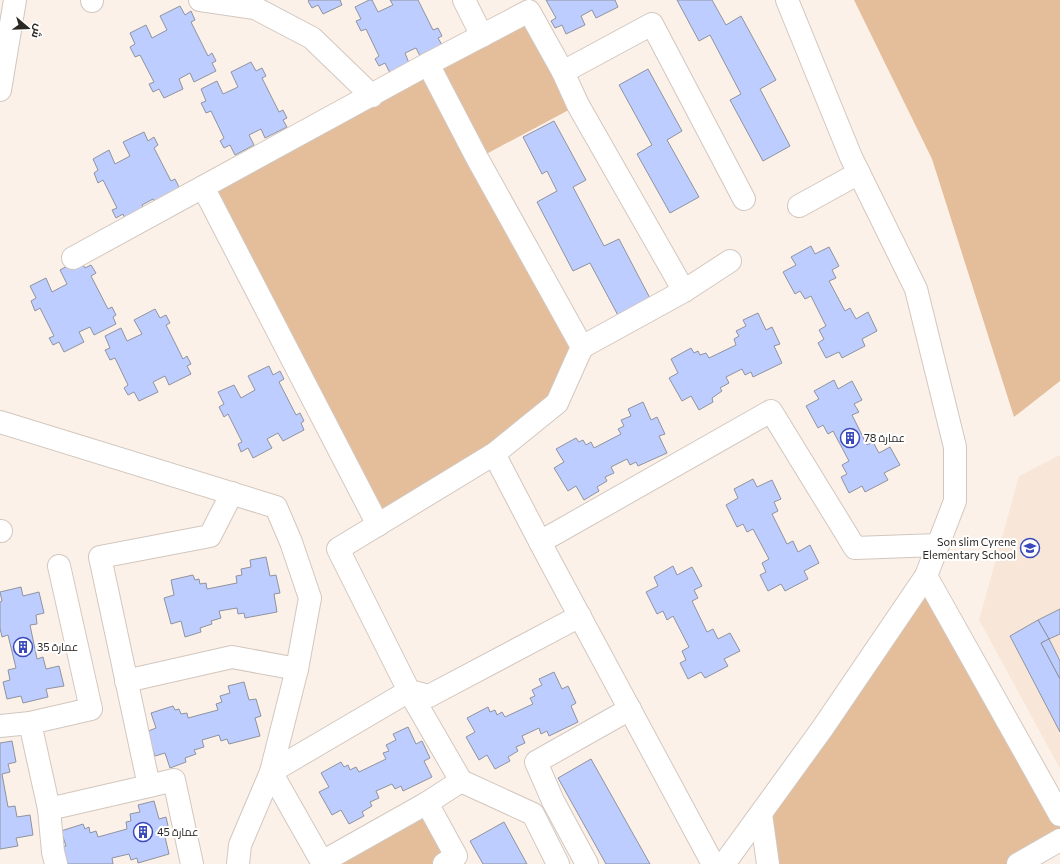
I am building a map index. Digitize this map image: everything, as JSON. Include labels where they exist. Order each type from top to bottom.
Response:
[{"type":"street","points":[[0,90],[15,0]]},
{"type":"street","points":[[200,0],[256,4],[312,38],[372,96]]},
{"type":"street","points":[[464,0],[482,36]]},
{"type":"street","points":[[724,864],[826,723],[926,576],[955,500],[956,447],[916,289],[851,157],[787,0]]},
{"type":"street","points":[[73,258],[372,96],[428,64],[529,11],[563,72],[578,105],[684,291]]},
{"type":"street","points":[[563,72],[652,24],[744,199]]},
{"type":"street","points":[[428,64],[477,158],[582,347]]},
{"type":"street","points":[[799,206],[859,172]]},
{"type":"street","points":[[203,187],[378,524]]},
{"type":"street","points":[[558,864],[533,814],[461,781],[409,691],[338,549],[494,454],[557,403],[582,347],[684,291],[730,261]]},
{"type":"street","points":[[540,542],[771,410],[855,548],[938,545]]},
{"type":"street","points":[[0,422],[276,507],[291,542],[310,598],[297,669],[271,772],[240,845],[238,864]]},
{"type":"street","points":[[494,454],[713,864]]},
{"type":"street","points":[[149,786],[100,557],[210,536],[232,493]]},
{"type":"street","points":[[0,726],[30,723],[91,709],[59,566]]},
{"type":"street","points":[[926,576],[1060,815]]},
{"type":"street","points":[[271,772],[409,691],[429,696],[580,616]]},
{"type":"street","points":[[126,681],[232,657],[297,669]]},
{"type":"street","points":[[587,864],[553,801],[536,762],[630,709]]},
{"type":"street","points":[[30,723],[49,809],[53,852],[56,864]]},
{"type":"street","points":[[271,772],[322,863],[427,803],[461,781]]},
{"type":"street","points":[[49,809],[174,780],[192,864]]},
{"type":"street","points":[[427,803],[456,856],[444,864]]},
{"type":"street","points":[[761,814],[768,864]]},
{"type":"street","points":[[1018,864],[1060,840]]},
{"type":"shaded area","points":[[854,0],[1060,0],[1060,381],[1014,417],[932,159]]},
{"type":"shaded area","points":[[529,11],[578,105],[477,159],[582,347],[557,403],[378,525],[203,187]]},
{"type":"shaded area","name":"Son slim Cyrene Elementary School","points":[[1060,455],[1060,769],[979,620],[1019,476]]},
{"type":"shaded area","points":[[926,576],[1060,815],[1060,840],[1018,864],[768,864],[761,814]]},
{"type":"shaded area","points":[[427,803],[456,856],[443,864],[323,864]]},
{"type":"building","points":[[340,0],[342,5],[323,14],[318,5],[312,8],[308,1]]},
{"type":"building","points":[[372,0],[378,12],[393,5],[390,0],[418,0],[433,30],[438,28],[442,36],[438,38],[442,45],[420,56],[416,48],[405,53],[409,63],[390,73],[385,63],[379,66],[375,59],[379,56],[366,29],[361,31],[356,21],[361,19],[355,7]]},
{"type":"building","points":[[546,0],[615,0],[618,7],[596,18],[592,10],[581,16],[585,25],[566,34],[562,25],[555,28],[551,21],[556,18]]},
{"type":"building","points":[[677,0],[712,0],[726,25],[741,16],[776,80],[760,89],[790,146],[763,161],[730,100],[741,94],[710,35],[699,41]]},
{"type":"building","points":[[180,6],[185,15],[191,11],[195,20],[191,22],[208,56],[212,53],[216,61],[212,63],[216,71],[194,82],[190,73],[179,79],[183,89],[164,98],[159,89],[153,92],[149,84],[154,82],[140,55],[135,57],[130,47],[135,44],[130,33],[146,25],[152,38],[167,30],[160,16]]},
{"type":"building","points":[[251,62],[256,71],[262,68],[266,76],[262,78],[279,112],[283,110],[287,118],[283,120],[287,127],[265,138],[261,129],[249,135],[254,145],[235,155],[230,145],[224,148],[220,141],[224,138],[211,111],[206,113],[201,103],[206,101],[201,89],[217,81],[223,94],[238,87],[231,72]]},
{"type":"building","points":[[648,69],[682,131],[667,140],[699,197],[670,213],[637,154],[652,145],[619,85]]},
{"type":"building","points":[[554,121],[586,180],[573,187],[604,246],[619,239],[652,302],[620,319],[590,263],[573,271],[537,202],[557,191],[547,171],[542,174],[523,137]]},
{"type":"building","points":[[144,132],[148,141],[154,137],[158,145],[154,148],[171,181],[175,179],[179,187],[176,189],[179,196],[157,207],[153,199],[142,205],[146,214],[127,224],[123,214],[116,218],[112,210],[117,208],[103,180],[98,183],[94,173],[98,170],[93,159],[109,150],[115,164],[130,156],[123,142]]},
{"type":"building","points":[[811,246],[815,254],[829,247],[839,266],[832,270],[836,278],[829,281],[845,311],[850,308],[856,319],[868,312],[877,331],[862,339],[865,346],[842,358],[839,352],[826,358],[818,343],[824,339],[819,330],[826,326],[811,296],[805,299],[800,291],[795,294],[783,272],[796,265],[791,257]]},
{"type":"building","points":[[80,259],[85,268],[91,265],[96,273],[91,276],[108,309],[112,307],[116,315],[113,317],[116,324],[94,335],[90,327],[79,332],[84,342],[64,352],[59,342],[53,345],[49,338],[54,336],[40,308],[35,311],[31,301],[36,298],[30,286],[46,278],[52,292],[67,284],[60,270]]},
{"type":"building","points":[[155,309],[160,318],[166,315],[170,323],[166,325],[183,359],[187,356],[191,364],[187,366],[191,374],[169,385],[165,376],[153,382],[158,392],[139,401],[134,392],[128,395],[124,388],[128,385],[115,358],[110,360],[105,350],[110,348],[105,336],[121,328],[127,341],[142,334],[134,320]]},
{"type":"building","points":[[758,313],[766,330],[772,327],[780,344],[774,346],[782,363],[753,377],[751,372],[745,375],[742,369],[726,377],[729,383],[720,388],[722,391],[712,398],[713,402],[699,410],[691,396],[682,401],[669,378],[678,373],[671,359],[691,348],[694,353],[698,351],[700,355],[706,353],[709,358],[736,345],[734,339],[739,336],[736,331],[746,326],[743,320]]},
{"type":"building","points":[[269,366],[273,375],[280,371],[284,379],[279,382],[296,415],[300,413],[304,421],[301,423],[304,430],[283,441],[278,433],[267,439],[272,448],[253,458],[248,448],[241,452],[238,444],[242,442],[228,414],[224,417],[219,407],[224,404],[218,392],[234,385],[241,398],[255,390],[248,376]]},
{"type":"building","name":"عمارة 78","points":[[834,380],[838,389],[852,381],[862,400],[854,404],[859,412],[852,415],[867,445],[873,442],[879,453],[890,447],[900,465],[884,473],[888,480],[865,492],[862,486],[849,493],[841,477],[847,474],[842,465],[849,461],[833,431],[828,434],[823,425],[818,428],[806,406],[819,399],[814,391]]},
{"type":"building","points":[[643,402],[651,420],[657,417],[665,434],[659,436],[667,453],[638,466],[636,462],[630,465],[627,459],[611,467],[614,473],[605,477],[607,481],[597,487],[599,491],[584,500],[576,486],[568,491],[554,468],[564,462],[556,449],[576,438],[579,442],[583,440],[586,445],[591,442],[594,448],[621,434],[618,429],[624,426],[621,420],[631,416],[628,409]]},
{"type":"building","points":[[753,479],[757,487],[772,480],[781,499],[774,502],[778,511],[772,514],[787,544],[793,541],[798,552],[810,545],[819,563],[804,571],[808,579],[785,591],[781,584],[768,591],[760,575],[766,572],[762,563],[769,559],[753,529],[747,532],[743,524],[737,527],[726,505],[738,498],[734,489]]},
{"type":"building","points":[[266,557],[270,576],[276,575],[280,593],[274,594],[277,612],[245,618],[244,613],[238,614],[237,608],[219,611],[221,618],[211,621],[212,624],[200,628],[201,632],[185,637],[181,621],[171,624],[164,598],[174,595],[171,580],[193,575],[195,580],[199,579],[200,584],[206,583],[207,589],[237,583],[236,576],[242,575],[241,569],[251,567],[250,560]]},
{"type":"building","points":[[673,566],[677,575],[692,567],[702,586],[694,590],[698,598],[692,601],[707,632],[713,629],[718,639],[730,633],[740,651],[724,659],[728,666],[705,678],[701,672],[688,679],[680,663],[686,660],[682,651],[689,647],[673,616],[667,620],[663,611],[657,614],[646,592],[658,586],[654,577]]},
{"type":"building","name":"عمارة 35","points":[[21,587],[23,596],[39,592],[44,613],[36,615],[37,624],[30,625],[37,659],[43,657],[46,669],[59,666],[64,686],[46,689],[48,697],[23,703],[21,696],[7,699],[3,682],[10,680],[8,670],[16,668],[8,635],[2,637],[0,628],[0,602],[2,601],[0,592]]},
{"type":"building","points":[[1060,609],[1060,634],[1049,639],[1038,620]]},
{"type":"building","points":[[1038,620],[1049,639],[1041,643],[1060,679],[1060,732],[1010,636]]},
{"type":"building","points":[[1049,639],[1060,661],[1060,679],[1041,643]]},
{"type":"building","points":[[554,672],[562,689],[568,686],[576,703],[571,706],[578,722],[549,736],[547,731],[541,734],[539,728],[522,736],[525,743],[516,747],[518,751],[508,757],[510,761],[495,769],[487,755],[479,760],[466,737],[475,732],[467,718],[488,707],[490,712],[495,710],[497,715],[502,712],[505,717],[533,704],[530,698],[535,696],[532,690],[542,685],[539,679]]},
{"type":"building","points":[[244,682],[249,700],[256,699],[261,716],[255,718],[260,736],[229,744],[227,739],[221,741],[219,735],[202,740],[204,747],[194,750],[196,754],[185,758],[186,762],[170,768],[165,753],[155,756],[146,732],[156,728],[151,713],[173,706],[175,710],[179,709],[181,714],[187,713],[188,718],[218,710],[216,704],[222,702],[220,696],[230,693],[228,686]]},
{"type":"building","points":[[408,727],[416,744],[422,741],[430,758],[424,761],[432,777],[403,791],[401,786],[395,789],[392,784],[376,791],[379,798],[370,802],[372,806],[362,812],[364,816],[349,824],[341,810],[332,815],[319,792],[329,787],[321,773],[341,762],[344,767],[348,765],[350,770],[356,767],[359,772],[386,759],[383,753],[389,751],[386,745],[396,740],[393,734]]},
{"type":"building","points":[[12,741],[16,762],[8,764],[10,772],[2,774],[8,807],[15,806],[17,817],[30,815],[33,835],[16,838],[18,846],[0,849],[0,743]]},
{"type":"building","points":[[591,759],[650,864],[606,864],[558,778]]},
{"type":"building","name":"عمارة 45","points":[[154,801],[159,819],[166,817],[170,835],[165,837],[169,854],[138,863],[137,858],[131,860],[129,854],[112,858],[113,864],[61,864],[56,849],[66,846],[61,831],[83,824],[85,829],[89,827],[90,833],[96,831],[98,837],[127,829],[126,822],[131,821],[130,814],[140,812],[138,805]]},
{"type":"building","points":[[504,822],[527,864],[483,864],[470,841]]},
{"type":"place","name":"عمارة 78","points":[[850,438]]},
{"type":"place","name":"Son slim Cyrene Elementary School","points":[[1030,548]]},
{"type":"place","name":"عمارة 35","points":[[23,647]]},
{"type":"place","name":"عمارة 45","points":[[143,832]]}]
